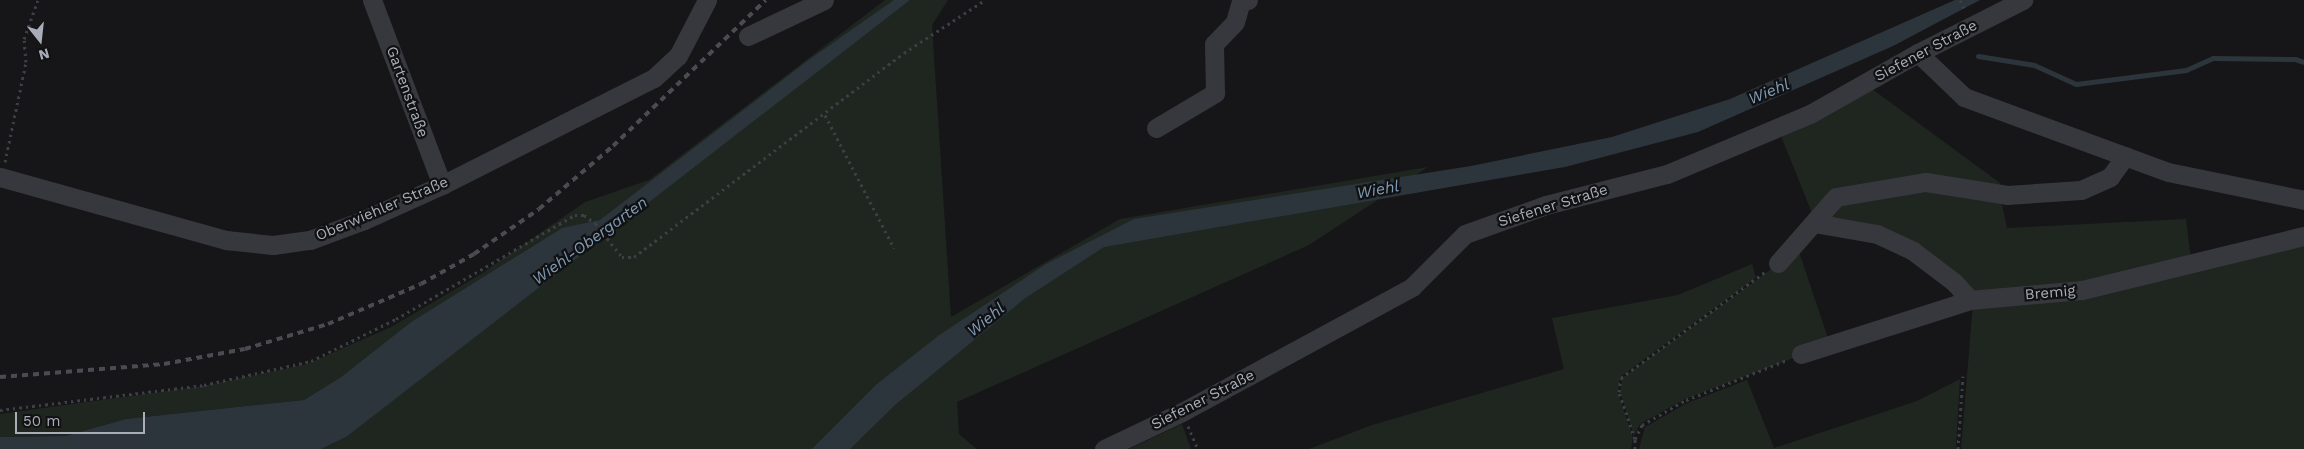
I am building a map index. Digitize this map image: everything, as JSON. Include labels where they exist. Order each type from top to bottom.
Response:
[{"type":"street","name":"Gartenstraße","points":[[372,0],[442,185]]},
{"type":"street","name":"Oberwiehler Straße","points":[[5,171],[226,240],[273,245],[319,236],[364,220],[442,185],[654,78],[678,56],[707,0]]},
{"type":"street","points":[[748,36],[824,0]]},
{"type":"street","points":[[1156,128],[1215,93],[1214,44],[1235,22],[1242,1],[1248,0]]},
{"type":"street","name":"Siefener Straße","points":[[1104,449],[1182,412],[1412,287],[1465,234],[1546,205],[1667,174],[1810,114],[1918,53],[2023,0]]},
{"type":"street","points":[[1918,53],[1964,97],[2168,172],[2304,200]]},
{"type":"street","points":[[1778,263],[1836,197],[1926,182],[2007,195],[2080,190],[2110,177],[2125,156]]},
{"type":"street","points":[[1819,215],[1876,234],[1913,251],[1954,282],[1970,300]]},
{"type":"street","name":"Bremig","points":[[1801,354],[1970,300],[2082,290],[2304,236]]},
{"type":"path","points":[[5,171],[26,62],[24,39],[38,0]]},
{"type":"path","points":[[0,410],[204,385],[310,360],[396,320],[562,221],[584,215],[595,222],[622,257],[634,257],[825,115],[904,53],[985,0]]},
{"type":"path","points":[[825,115],[894,248]]},
{"type":"path","points":[[0,162],[5,171]]},
{"type":"path","points":[[1635,449],[1635,439],[1619,392],[1621,378],[1778,263]]},
{"type":"path","points":[[1635,439],[1642,425],[1686,400],[1801,354]]},
{"type":"path","points":[[1958,449],[1963,376]]},
{"type":"path","points":[[1182,412],[1198,449]]},
{"type":"shaded area","points":[[885,0],[948,0],[932,25],[951,317],[1120,219],[1428,167],[1309,245],[957,402],[959,434],[977,449],[321,449],[346,437],[562,228],[411,322],[341,377],[304,400],[126,419],[65,436],[0,437],[0,414],[203,386],[307,364],[391,327],[481,274],[585,202],[649,180]]},
{"type":"shaded area","points":[[1868,86],[2000,183],[2000,192],[1870,189],[1814,218],[1779,131]]},
{"type":"shaded area","points":[[1926,184],[2001,200],[2007,228],[2186,219],[2191,259],[2081,286],[1971,293],[1914,248],[1818,221],[1826,209]]},
{"type":"shaded area","points":[[2304,241],[2304,449],[1961,449],[1973,303]]},
{"type":"shaded area","points":[[1797,246],[1830,344],[1685,399],[1640,424],[1634,436],[1620,392],[1622,378],[1778,264]]},
{"type":"shaded area","points":[[1752,264],[1756,278],[1620,377],[1618,393],[1633,437],[1631,449],[1309,449],[1372,425],[1564,369],[1552,318],[1678,295]]},
{"type":"shaded area","points":[[1960,379],[1956,449],[1639,449],[1645,427],[1687,403],[1747,380],[1774,448],[1917,401]]},
{"type":"shaded area","points":[[1182,424],[1191,449],[1129,449]]},
{"type":"water","name":"Wiehl-Obergarten","points":[[894,0],[910,0],[346,437],[321,449],[0,449],[0,437],[65,436],[126,419],[304,400],[341,377],[411,322],[562,228],[600,220],[810,59]]},
{"type":"water","name":"Wiehl","points":[[1955,0],[1980,0],[1893,46],[1698,132],[1565,167],[1104,247],[1024,299],[895,405],[850,449],[812,449],[877,384],[938,336],[1046,264],[1134,219],[1471,166],[1612,137],[1730,99]]},
{"type":"waterway","points":[[1978,56],[2034,65],[2076,84],[2186,70],[2213,58],[2295,59],[2304,62]]},
{"type":"railway","points":[[0,377],[164,364],[245,349],[328,324],[421,284],[474,254],[539,209],[613,146],[766,0]]}]
